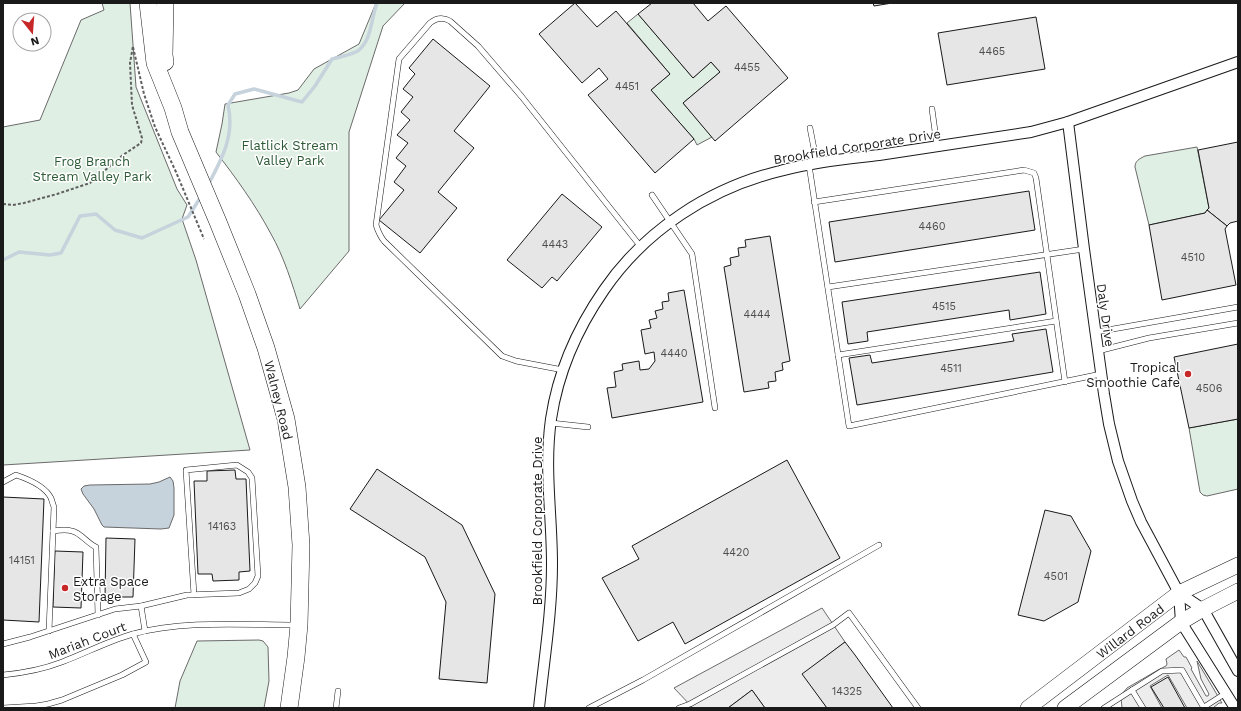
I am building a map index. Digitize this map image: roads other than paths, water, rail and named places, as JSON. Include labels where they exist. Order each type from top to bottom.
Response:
[{"type":"main road","name":"Walney Road","points":[[148,3],[155,63],[173,108],[180,132],[191,160],[247,294],[266,348],[286,419],[296,487],[301,552],[299,626],[289,708]]},
{"type":"main road","name":"Walney Road","points":[[165,3],[164,55],[173,108]]},
{"type":"main road","name":"Willard Road","points":[[1028,708],[1179,593],[1238,565]]},
{"type":"main road","name":"Willard Road","points":[[1065,708],[1182,622],[1202,609],[1238,591]]},
{"type":"street","name":"Brookfield Corporate Drive","points":[[539,708],[550,611],[552,564],[547,472],[548,451],[551,422],[558,386],[577,336],[596,301],[620,269],[641,247],[672,222],[702,202],[740,183],[781,170],[1031,132],[1068,122],[1238,62]]},
{"type":"street","name":"Daly Drive","points":[[1068,122],[1101,374],[1112,440],[1124,481],[1144,528],[1179,593],[1182,622]]},
{"type":"street","name":"Daly Drive","points":[[1179,593],[1202,609]]},
{"type":"street","points":[[1202,609],[1238,671]]},
{"type":"street","points":[[1182,622],[1234,708]]},
{"type":"lane","points":[[563,370],[516,361],[502,356],[384,241],[377,230],[376,225],[399,59],[430,23],[434,20],[445,18],[478,46],[522,97],[641,247]]},
{"type":"lane","points":[[932,110],[937,146]]},
{"type":"lane","points":[[810,128],[814,202],[849,426],[1101,374]]},
{"type":"lane","points":[[814,202],[1024,170],[1034,173],[1036,178],[1065,382]]},
{"type":"lane","points":[[652,195],[672,222],[692,254],[716,408]]},
{"type":"lane","points":[[828,287],[1084,249]]},
{"type":"lane","points":[[1096,332],[1238,307]]},
{"type":"lane","points":[[838,355],[1056,321]]},
{"type":"lane","points":[[1098,351],[1149,338],[1238,323]]},
{"type":"lane","points":[[551,422],[588,427]]},
{"type":"lane","points":[[3,644],[49,631],[115,609],[140,606],[187,595],[194,595],[239,593],[249,589],[255,583],[258,576],[252,478],[248,472],[237,465],[186,470],[194,595]]},
{"type":"lane","points":[[3,482],[16,475],[26,479],[43,489],[50,498],[54,507],[49,631]]},
{"type":"lane","points":[[53,531],[71,530],[96,547],[98,615]]},
{"type":"lane","points":[[589,708],[643,680],[879,545]]},
{"type":"lane","points":[[140,606],[146,631]]},
{"type":"lane","points":[[679,708],[690,704],[834,625],[849,613],[918,708]]},
{"type":"lane","name":"Mariah Court","points":[[3,675],[37,670],[62,663],[109,641],[159,628],[191,624],[299,626]]},
{"type":"lane","points":[[3,708],[36,706],[62,700],[122,675],[146,662],[133,634]]},
{"type":"lane","points":[[1104,708],[1162,671],[1182,670],[1204,708],[1226,693]]},
{"type":"lane","points":[[1132,690],[1143,708]]},
{"type":"lane","points":[[336,708],[338,691]]},
{"type":"waterway","points":[[208,185],[226,146],[230,126],[228,105],[235,94],[254,89],[302,102],[315,86],[332,59],[354,53],[363,45],[369,34],[377,3]]},
{"type":"waterway","points":[[3,260],[19,252],[50,255],[61,253],[80,216],[96,214],[115,230],[142,238],[188,217],[202,195]]},
{"type":"place","name":"Tropical Smoothie Cafe","points":[[1188,374]]},
{"type":"place","name":"Extra Space Storage","points":[[65,588]]},
{"type":"park label","name":"Flatlick Stream Valley Park","points":[[290,152]]},
{"type":"park label","name":"Frog Branch Stream Valley Park","points":[[92,168]]}]
